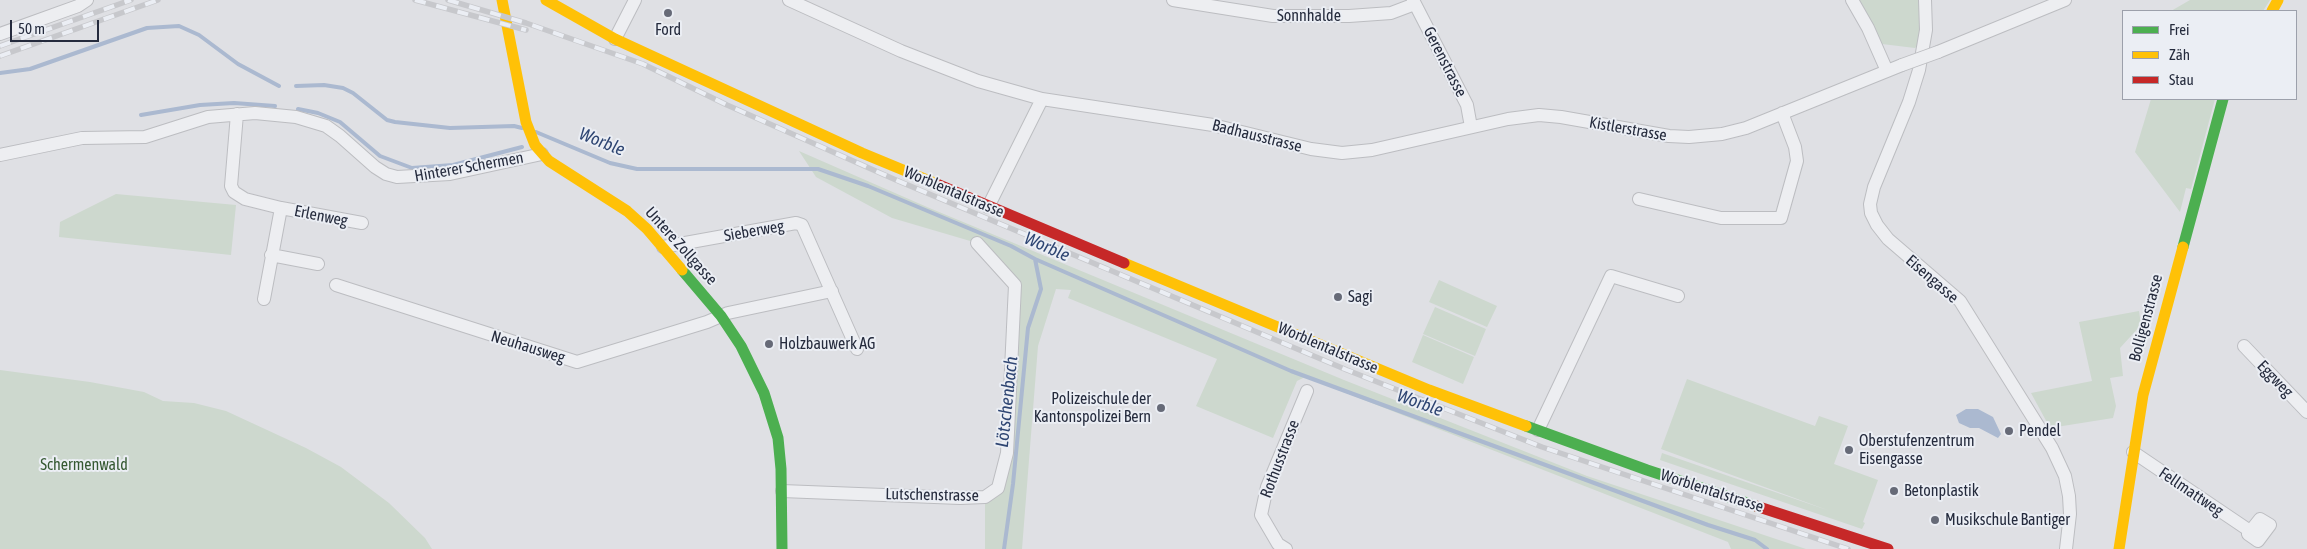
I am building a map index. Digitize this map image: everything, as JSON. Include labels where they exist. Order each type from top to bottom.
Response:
[{"type":"main road","points":[[502,0],[526,122],[538,149]]},
{"type":"main road","name":"Worblentalstrasse","points":[[546,0],[615,39],[862,153],[1429,390],[1647,470],[1888,549]]},
{"type":"main road","name":"Bolligenstrasse","points":[[2119,549],[2143,394],[2223,100]]},
{"type":"main road","name":"Untere Zollgasse","points":[[538,149],[556,166],[627,211],[663,247],[721,316],[741,346],[764,393],[778,438],[782,490],[782,549]]},
{"type":"street","points":[[0,34],[78,6],[87,0]]},
{"type":"street","points":[[615,39],[635,0]]},
{"type":"street","name":"Badhausstrasse","points":[[789,0],[901,51],[978,81],[1042,99],[1214,125],[1311,149],[1342,153],[1372,150],[1471,127]]},
{"type":"street","name":"Sonnhalde","points":[[1173,0],[1272,16],[1349,16],[1391,13],[1414,2]]},
{"type":"street","points":[[1852,0],[1868,28],[1887,71]]},
{"type":"street","name":"Eisengasse","points":[[1925,0],[1926,30],[1919,70],[1909,102],[1874,187],[1870,204],[1871,213],[1877,225],[1888,239],[1960,301],[2052,448],[2065,476],[2069,496],[2070,514],[2066,549]]},
{"type":"street","name":"Kistlerstrasse","points":[[1471,127],[1525,116],[1549,115],[1658,135],[1689,137],[1734,131],[1938,52],[2065,0]]},
{"type":"street","name":"Gerenstrasse","points":[[1414,2],[1467,105],[1471,127]]},
{"type":"street","points":[[988,207],[1042,99]]},
{"type":"street","points":[[1639,199],[1721,218],[1781,218],[1797,161],[1795,147],[1782,113]]},
{"type":"street","name":"Hinterer Schermen","points":[[0,155],[82,138],[145,137],[194,120],[237,114],[296,117],[326,126],[375,167],[397,178],[450,174],[538,149]]},
{"type":"street","name":"Erlenweg","points":[[237,114],[231,186],[234,192],[244,199],[362,224]]},
{"type":"street","name":"Erlenweg","points":[[264,299],[281,208]]},
{"type":"street","name":"Sieberweg","points":[[663,247],[796,223],[802,225],[857,349]]},
{"type":"street","name":"Lutschenstrasse","points":[[782,490],[960,498],[985,497],[998,488],[1007,453],[1015,285],[977,243]]},
{"type":"street","points":[[271,255],[318,264]]},
{"type":"street","points":[[1538,430],[1611,276],[1678,296]]},
{"type":"street","name":"Neuhausweg","points":[[336,285],[577,362],[721,316]]},
{"type":"street","points":[[721,316],[832,291]]},
{"type":"street","name":"Eggweg","points":[[2244,346],[2307,412]]},
{"type":"street","name":"Rothusstrasse","points":[[1286,549],[1278,544],[1261,515],[1267,487],[1307,391]]},
{"type":"street","name":"Fellmattweg","points":[[2133,452],[2250,532]]},
{"type":"green space","points":[[1858,0],[1922,0],[1919,44],[1915,48],[1882,44]]},
{"type":"green space","points":[[2190,0],[2270,0],[2264,10],[2173,10]]},
{"type":"green space","points":[[2151,100],[2215,100],[2191,189],[2186,188],[2180,212],[2135,152]]},
{"type":"green space","points":[[799,151],[927,207],[1344,380],[1587,476],[1806,549],[1731,549],[1728,542],[1305,377],[1297,381],[1273,438],[1196,406],[1217,359],[1068,298],[1071,290],[1056,289],[1038,346],[1022,549],[985,549],[985,497],[998,488],[1015,285],[977,243],[892,218],[816,177]]},
{"type":"green space","points":[[116,194],[236,205],[231,255],[59,237],[60,222]]},
{"type":"green space","points":[[1439,280],[1497,306],[1487,327],[1429,302]]},
{"type":"green space","points":[[1435,307],[1486,329],[1475,356],[1423,334]]},
{"type":"green space","points":[[2139,311],[2141,325],[2120,348],[2123,376],[2110,378],[2116,406],[2113,418],[2050,428],[2031,393],[2092,381],[2079,322]]},
{"type":"green space","points":[[1423,335],[1474,357],[1463,384],[1412,362]]},
{"type":"green space","name":"Schermenwald","points":[[0,370],[90,382],[144,392],[163,401],[194,403],[226,411],[306,448],[341,467],[389,503],[425,538],[432,549],[0,549]]},
{"type":"green space","points":[[1687,379],[1815,426],[1819,416],[1848,426],[1834,464],[1878,480],[1862,529],[1660,460],[1662,453],[1830,511],[1661,449]]},
{"type":"water","points":[[1966,409],[1978,409],[1993,417],[2001,434],[1998,438],[1979,428],[1970,428],[1959,423],[1956,415]]},
{"type":"waterway","name":"Worble","points":[[0,73],[30,69],[147,28],[179,26],[199,35],[238,64],[279,86]]},
{"type":"waterway","name":"Worble","points":[[296,86],[324,85],[343,88],[353,93],[387,120],[395,122],[450,128],[514,126],[522,128]]},
{"type":"waterway","points":[[141,115],[200,105],[234,103],[275,106]]},
{"type":"waterway","points":[[298,109],[318,113],[340,122],[380,156],[412,168],[453,165],[522,147]]},
{"type":"waterway","name":"Worble","points":[[536,132],[610,163],[637,169],[818,169],[868,186],[1011,246],[1035,259],[1291,371],[1708,525],[1755,540],[1767,549]]},
{"type":"waterway","name":"Lötschenbach","points":[[1004,549],[1013,484],[1028,328],[1041,289],[1035,259]]},
{"type":"railway","points":[[0,46],[131,0]]},
{"type":"railway","points":[[0,56],[158,0]]},
{"type":"railway","points":[[415,0],[526,30]]},
{"type":"railway","points":[[448,0],[526,23],[643,64],[727,105],[896,180],[1347,370],[1542,447],[1848,549]]},
{"type":"traffic: fast","points":[[2183,247],[2223,100]]},
{"type":"traffic: fast","points":[[682,270],[721,316],[741,346],[764,393],[778,438],[781,469],[782,549]]},
{"type":"traffic: fast","points":[[1526,426],[1647,470],[1756,506]]},
{"type":"traffic: slow","points":[[502,0],[526,122],[535,145],[549,161],[627,211],[647,229],[682,270]]},
{"type":"traffic: slow","points":[[546,0],[615,39],[862,153],[937,184]]},
{"type":"traffic: slow","points":[[2273,10],[2278,0]]},
{"type":"traffic: slow","points":[[2119,549],[2143,395],[2183,247]]},
{"type":"traffic: slow","points":[[1124,263],[1429,390],[1526,426]]},
{"type":"traffic: jam","points":[[937,184],[1124,263]]},
{"type":"traffic: jam","points":[[1756,506],[1888,549]]},
{"type":"place","name":"Ford","points":[[668,13]]},
{"type":"place","name":"Sagi","points":[[1338,297]]},
{"type":"place","name":"Holzbauwerk AG","points":[[769,344]]},
{"type":"place","name":"Polizeischule der Kantonspolizei Bern","points":[[1161,408]]},
{"type":"place","name":"Pendel","points":[[2009,431]]},
{"type":"place","name":"Oberstufenzentrum Eisengasse","points":[[1849,450]]},
{"type":"place","name":"Betonplastik","points":[[1894,491]]},
{"type":"place","name":"Musikschule Bantiger","points":[[1935,520]]}]
